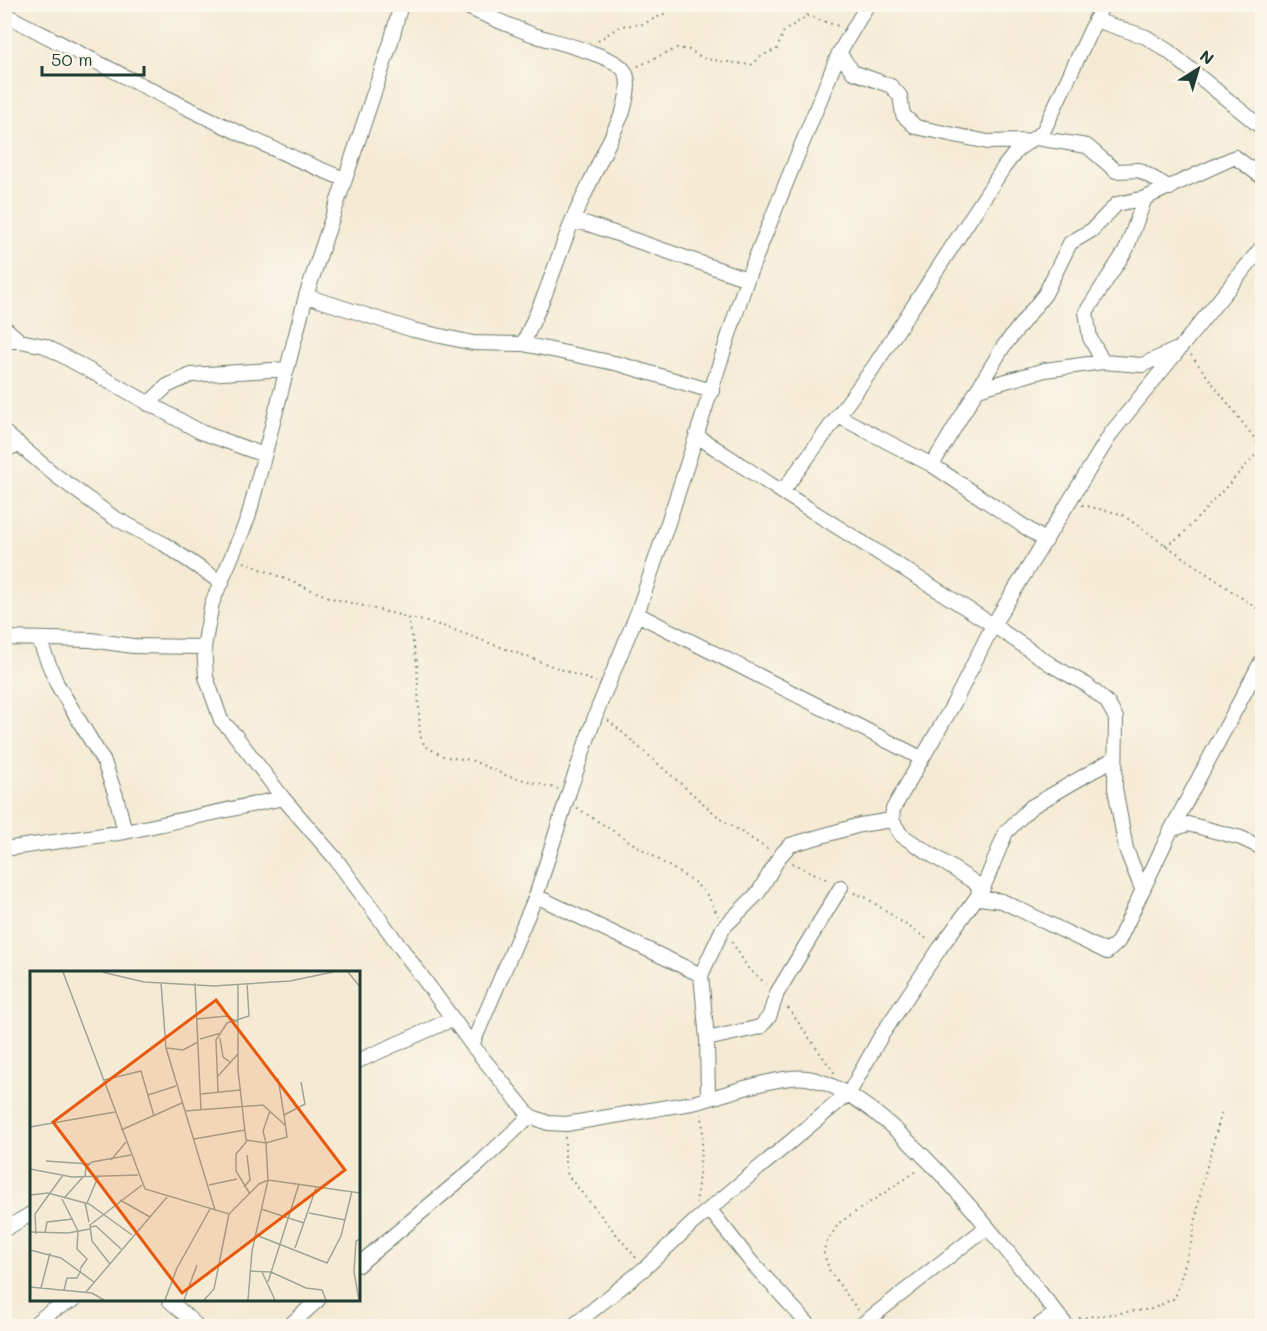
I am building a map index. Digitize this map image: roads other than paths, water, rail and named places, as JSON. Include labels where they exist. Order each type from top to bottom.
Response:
[{"type":"street","points":[[401,4],[391,42],[306,296],[248,518],[212,603],[204,647],[206,677],[221,720],[236,735],[284,798],[335,858],[472,1045],[530,1116],[548,1124],[566,1124],[704,1100],[789,1078],[807,1078],[849,1093],[889,1125],[930,1163],[987,1227],[1061,1318],[1038,1326]]},
{"type":"street","points":[[460,4],[535,35],[611,60],[623,69],[627,78],[623,112],[572,221],[545,294],[523,344]]},
{"type":"street","points":[[472,1045],[536,896],[597,711],[637,614],[747,279],[839,53],[868,4]]},
{"type":"street","points":[[782,492],[873,368],[1004,167],[1018,149],[1042,132],[1058,104],[1103,4]]},
{"type":"street","points":[[4,14],[296,159],[345,179]]},
{"type":"street","points":[[1095,20],[1146,37],[1168,51],[1263,128]]},
{"type":"street","points":[[839,53],[854,72],[891,86],[900,96],[903,115],[916,127],[988,141],[1033,140],[1087,146],[1116,171],[1139,170],[1170,188]]},
{"type":"street","points":[[932,465],[1003,347],[1045,294],[1070,243],[1092,230],[1117,204],[1145,198],[1235,158],[1263,177]]},
{"type":"street","points":[[1103,362],[1090,338],[1086,312],[1126,250],[1145,198]]},
{"type":"street","points":[[572,221],[588,224],[747,279]]},
{"type":"street","points":[[979,898],[978,886],[974,882],[901,835],[892,820],[893,809],[954,703],[993,625],[1112,432],[1263,247]]},
{"type":"street","points":[[306,296],[423,332],[473,343],[523,344],[619,364],[712,391]]},
{"type":"street","points":[[4,327],[20,341]]},
{"type":"street","points":[[4,342],[20,341],[45,346],[201,432],[264,455]]},
{"type":"street","points":[[978,389],[1045,370],[1103,362],[1142,365],[1184,346]]},
{"type":"street","points":[[148,404],[167,386],[191,375],[286,369]]},
{"type":"street","points":[[838,416],[932,465],[1046,541]]},
{"type":"street","points":[[4,432],[55,475],[113,517],[164,543],[222,583]]},
{"type":"street","points":[[697,436],[993,625],[1053,666],[1087,685],[1107,702],[1116,717],[1115,789],[1126,849],[1142,889]]},
{"type":"street","points":[[4,452],[18,443]]},
{"type":"street","points":[[637,614],[921,758]]},
{"type":"street","points":[[4,638],[91,640],[133,646],[204,647]]},
{"type":"street","points":[[39,640],[57,684],[104,762],[116,796],[124,832]]},
{"type":"street","points":[[581,1324],[694,1222],[849,1093],[881,1036],[977,897],[1002,901],[1107,952],[1118,942],[1171,830],[1263,660]]},
{"type":"street","points":[[979,898],[1006,832],[1031,807],[1115,758]]},
{"type":"street","points":[[4,849],[124,832],[284,798]]},
{"type":"street","points":[[704,1100],[707,1040],[701,975],[723,928],[758,893],[780,856],[790,845],[860,825],[892,820]]},
{"type":"street","points":[[1171,830],[1188,824],[1241,838],[1263,848]]},
{"type":"street","points":[[707,1040],[760,1027],[768,1017],[777,993],[841,887]]},
{"type":"street","points":[[536,896],[701,975]]},
{"type":"street","points":[[360,1060],[453,1019]]},
{"type":"street","points":[[360,1263],[479,1164],[530,1116]]},
{"type":"street","points":[[710,1210],[752,1263],[810,1326]]},
{"type":"street","points":[[4,1230],[30,1214]]},
{"type":"street","points":[[863,1324],[987,1227]]},
{"type":"street","points":[[33,1326],[55,1308],[70,1301]]},
{"type":"street","points":[[172,1301],[197,1326]]},
{"type":"street","points":[[289,1326],[316,1301]]}]
